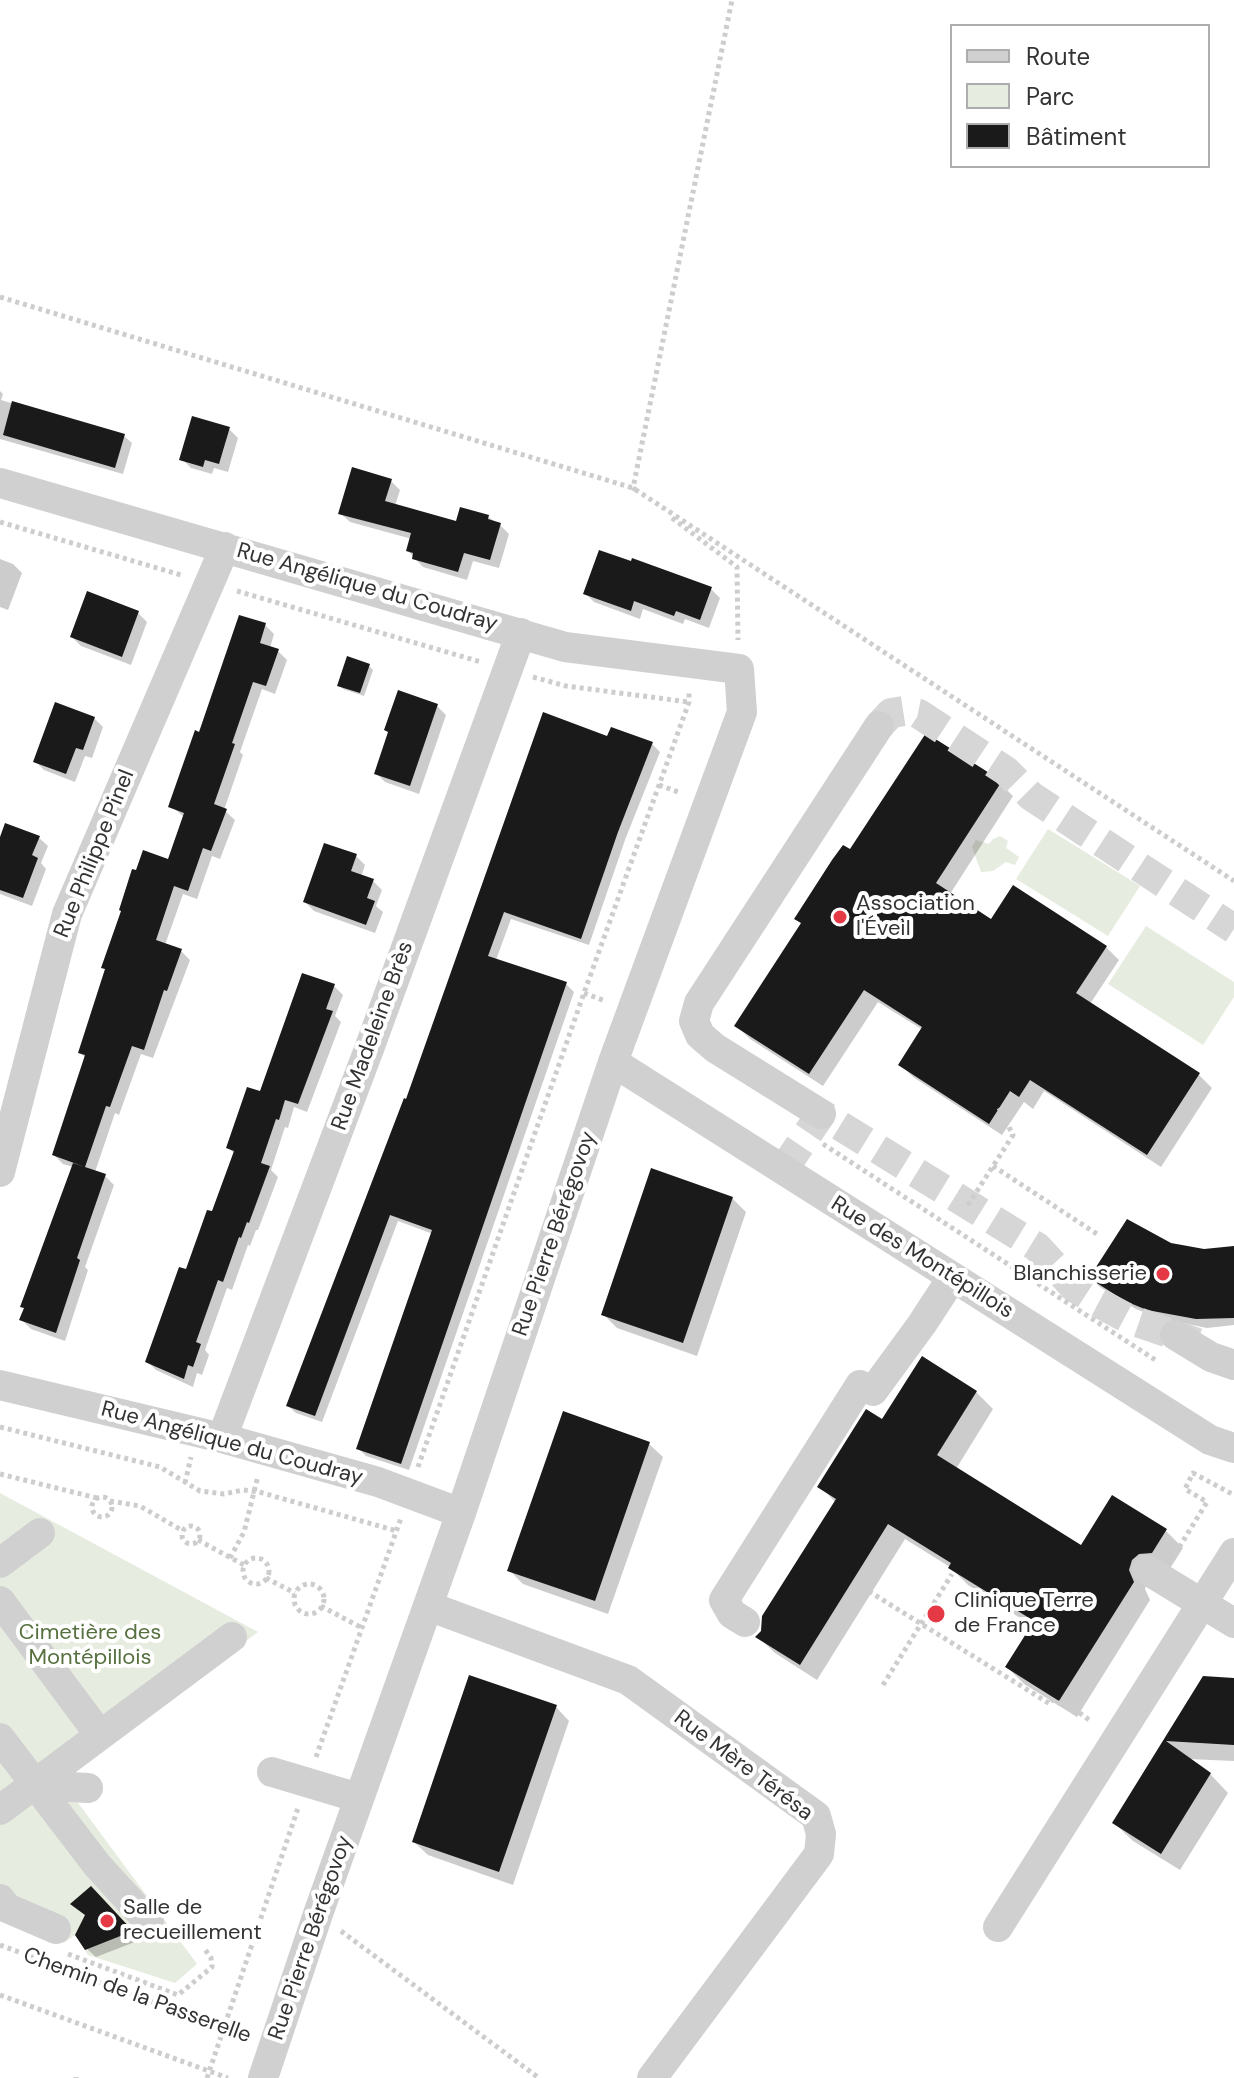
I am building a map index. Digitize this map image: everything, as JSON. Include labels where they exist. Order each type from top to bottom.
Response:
[{"type":"street","name":"Rue Angélique du Coudray","points":[[0,483],[565,647],[739,669]]},
{"type":"street","name":"Rue Philippe Pinel","points":[[0,1172],[67,914],[225,547]]},
{"type":"street","name":"Rue Madeleine Brès","points":[[222,1438],[521,633]]},
{"type":"street","name":"Rue Pierre Bérégovoy","points":[[263,2078],[461,1513],[613,1062],[742,712],[739,669]]},
{"type":"street","points":[[821,1128],[715,1048],[700,1035],[694,1021],[699,1003],[879,726]]},
{"type":"street","name":"Rue des Montépillois","points":[[613,1062],[1210,1440],[1234,1448]]},
{"type":"street","points":[[745,1622],[732,1614],[724,1600],[860,1385],[873,1391],[952,1278]]},
{"type":"street","points":[[1175,1335],[1211,1357],[1234,1365]]},
{"type":"street","name":"Rue Angélique du Coudray","points":[[0,1385],[222,1438],[378,1482],[461,1513]]},
{"type":"street","points":[[0,1563],[40,1533]]},
{"type":"street","points":[[998,1927],[1234,1553]]},
{"type":"street","points":[[1147,1569],[1234,1623]]},
{"type":"street","points":[[0,1601],[99,1734]]},
{"type":"street","name":"Rue Mère Térésa","points":[[428,1606],[628,1680],[816,1816],[821,1834],[819,1854],[652,2078]]},
{"type":"street","points":[[0,1810],[232,1637]]},
{"type":"street","points":[[0,1738],[97,1865],[149,1922]]},
{"type":"street","points":[[272,1772],[359,1798]]},
{"type":"street","points":[[35,1785],[88,1788]]},
{"type":"street","points":[[0,1899],[7,1908],[58,1940]]},
{"type":"path","points":[[633,488],[732,0]]},
{"type":"path","points":[[0,297],[633,488],[1234,881]]},
{"type":"path","points":[[633,488],[737,567],[739,669]]},
{"type":"path","points":[[0,522],[566,686],[689,702]]},
{"type":"path","points":[[208,2074],[584,993],[689,702],[690,663]]},
{"type":"path","points":[[584,993],[632,1011]]},
{"type":"path","points":[[968,1205],[1013,1135],[999,1108]]},
{"type":"path","points":[[821,1128],[1160,1363]]},
{"type":"path","points":[[993,1166],[1097,1234]]},
{"type":"path","points":[[0,1427],[160,1467],[200,1491],[224,1494],[254,1491],[397,1531]]},
{"type":"path","points":[[230,1558],[244,1532],[264,1450]]},
{"type":"path","points":[[0,1474],[140,1506],[183,1531]]},
{"type":"path","points":[[97,1498],[92,1506],[99,1516],[110,1512],[110,1501]]},
{"type":"path","points":[[198,1540],[199,1532],[195,1528],[189,1527],[183,1531],[182,1537],[188,1543],[198,1540],[244,1565]]},
{"type":"path","points":[[250,1559],[262,1559],[268,1566],[266,1578],[260,1583],[248,1580],[243,1574],[244,1565],[250,1559]]},
{"type":"path","points":[[883,1685],[952,1574]]},
{"type":"path","points":[[266,1578],[295,1593]]},
{"type":"path","points":[[306,1584],[314,1585],[323,1595],[321,1606],[310,1613],[301,1611],[295,1603],[295,1593],[306,1584]]},
{"type":"path","points":[[862,1587],[1050,1704],[1052,1700],[1093,1721],[1088,1730],[1112,1744]]},
{"type":"path","points":[[321,1606],[362,1628]]},
{"type":"path","points":[[318,1914],[539,2078]]},
{"type":"path","points":[[58,1940],[178,1995],[212,1967],[211,1958],[204,1948]]},
{"type":"path","name":"Chemin de la Passerelle","points":[[0,1945],[274,2047]]},
{"type":"path","points":[[0,1995],[208,2074],[228,2078]]},
{"type":"green space","points":[[1048,829],[1140,886],[1108,936],[1016,879]]},
{"type":"green space","points":[[1000,836],[1008,841],[1006,848],[1019,857],[1015,865],[1006,862],[993,871],[981,872],[972,847],[976,840],[989,844]]},
{"type":"green space","points":[[1146,926],[1234,982],[1234,997],[1203,1045],[1108,984]]},
{"type":"green space","name":"Cimetière des Montépillois","points":[[0,1493],[258,1632],[77,1768],[76,1800],[197,1964],[175,1983],[88,1955],[75,1935],[65,1942],[0,1919]]},
{"type":"building","points":[[12,401],[125,434],[115,468],[3,435]]},
{"type":"building","points":[[192,416],[230,427],[219,464],[205,460],[203,467],[179,460]]},
{"type":"building","points":[[352,467],[392,479],[385,501],[456,521],[460,507],[489,515],[488,519],[501,523],[490,560],[464,553],[458,572],[412,559],[413,553],[406,551],[411,533],[338,514]]},
{"type":"building","points":[[599,550],[631,561],[632,558],[712,587],[700,620],[676,611],[674,616],[634,601],[631,611],[583,594]]},
{"type":"building","points":[[87,591],[139,611],[122,657],[70,637]]},
{"type":"building","points":[[239,615],[266,623],[260,643],[279,649],[266,686],[253,682],[232,743],[235,744],[214,804],[227,809],[211,851],[203,848],[188,891],[174,886],[156,940],[182,949],[167,991],[164,990],[144,1050],[132,1046],[110,1107],[106,1106],[85,1167],[52,1155],[85,1055],[78,1053],[105,969],[101,968],[132,869],[136,870],[143,850],[168,859],[184,813],[168,807],[195,730],[199,732]]},
{"type":"building","points":[[347,656],[370,664],[360,693],[337,686]]},
{"type":"building","points":[[398,690],[438,704],[410,786],[374,774],[388,732],[384,730]]},
{"type":"building","points":[[55,702],[95,717],[83,750],[76,748],[66,774],[33,762]]},
{"type":"building","points":[[543,712],[607,736],[611,727],[653,742],[581,939],[504,912],[488,956],[567,982],[401,1464],[356,1449],[432,1230],[390,1215],[315,1416],[286,1406],[406,1099]]},
{"type":"building","points":[[926,733],[1002,781],[936,883],[991,919],[1013,885],[1107,946],[1076,993],[1200,1073],[1147,1155],[1030,1080],[1019,1097],[1010,1091],[989,1124],[898,1065],[922,1027],[864,990],[809,1074],[734,1026],[801,923],[794,919],[832,860],[843,845],[850,849]]},
{"type":"building","points":[[5,823],[40,836],[32,855],[38,858],[23,898],[0,890],[0,837]]},
{"type":"building","points":[[324,843],[357,854],[351,871],[374,879],[367,898],[375,901],[366,925],[303,902]]},
{"type":"building","points":[[302,973],[335,984],[326,1009],[333,1011],[298,1104],[285,1100],[279,1120],[276,1119],[261,1163],[270,1166],[223,1282],[218,1280],[196,1342],[201,1344],[193,1367],[188,1365],[184,1379],[145,1362],[179,1267],[186,1269],[207,1210],[212,1211],[234,1151],[226,1148],[247,1087],[260,1091]]},
{"type":"building","points":[[73,1163],[106,1174],[77,1258],[80,1260],[56,1333],[19,1320],[24,1308],[20,1307]]},
{"type":"building","points":[[651,1168],[733,1197],[683,1343],[601,1315]]},
{"type":"building","name":"Blanchisserie","points":[[1127,1219],[1171,1243],[1204,1249],[1234,1246],[1234,1318],[1196,1319],[1147,1310],[1125,1301],[1089,1278]]},
{"type":"building","points":[[922,1356],[977,1391],[937,1455],[1081,1545],[1112,1495],[1167,1529],[1152,1553],[1139,1554],[1132,1560],[1129,1570],[1134,1582],[1059,1701],[1005,1667],[1034,1621],[948,1568],[951,1563],[888,1524],[800,1665],[755,1637],[761,1631],[762,1616],[836,1499],[817,1487],[866,1409],[882,1419]]},
{"type":"building","points":[[563,1411],[650,1442],[595,1601],[507,1571]]},
{"type":"building","points":[[469,1675],[557,1705],[499,1872],[412,1842]]},
{"type":"building","points":[[1203,1676],[1234,1678],[1234,1745],[1166,1741],[1211,1773],[1161,1854],[1112,1823]]},
{"type":"building","name":"Salle de recueillement","points":[[91,1886],[133,1931],[85,1950],[75,1935],[85,1915],[70,1904]]},
{"type":"tunnel","points":[[879,726],[891,713],[904,711],[919,714],[1006,771],[1031,796],[1234,929]]},
{"type":"tunnel","points":[[783,1170],[821,1114],[1037,1247],[1074,1287],[1097,1302],[1129,1319],[1197,1343]]},
{"type":"place","name":"Association l'Éveil","points":[[840,917]]},
{"type":"place","name":"Blanchisserie","points":[[1163,1274]]},
{"type":"place","name":"Clinique Terre de France","points":[[936,1614]]},
{"type":"place","name":"Salle de recueillement","points":[[107,1921]]}]
